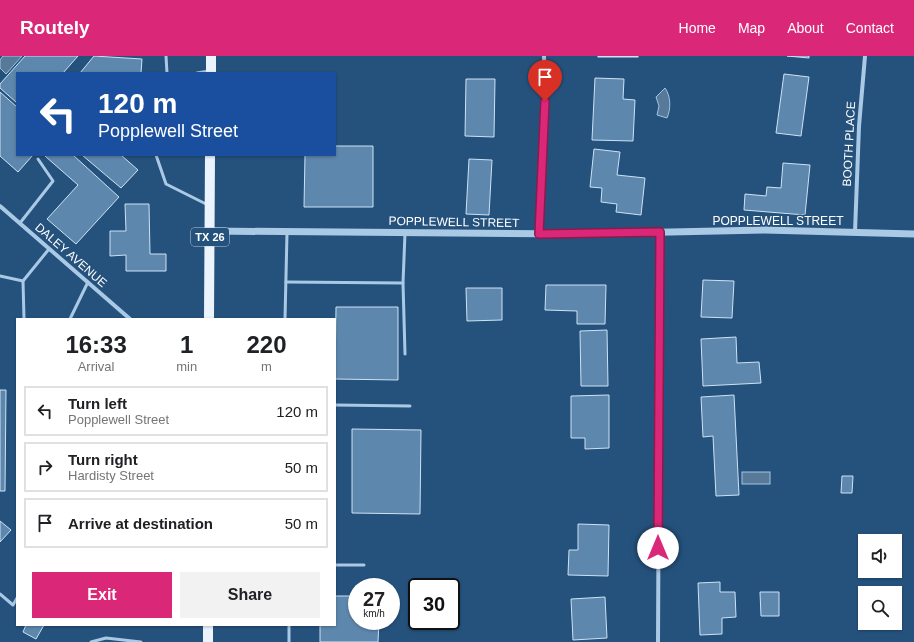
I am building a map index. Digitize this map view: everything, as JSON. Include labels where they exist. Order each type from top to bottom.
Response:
[{"type":"main road","points":[[211,56],[211,72]]},
{"type":"main road","name":"TX 26","points":[[209,318],[210,156]]},
{"type":"main road","points":[[208,626],[208,642]]},
{"type":"street","points":[[539,234],[545,101],[544,56]]},
{"type":"street","name":"BOOTH PLACE","points":[[855,232],[858,126],[865,56]]},
{"type":"street","name":"DALEY AVENUE","points":[[0,206],[129,318]]},
{"type":"street","name":"POPPLEWELL STREET","points":[[210,231],[539,234],[765,230],[914,234]]},
{"type":"street","points":[[658,642],[660,232]]},
{"type":"lane","points":[[166,56],[167,72]]},
{"type":"lane","points":[[156,156],[166,184],[210,206]]},
{"type":"lane","points":[[20,224],[53,181],[38,159]]},
{"type":"lane","points":[[285,318],[287,232]]},
{"type":"lane","points":[[405,233],[403,282],[405,354]]},
{"type":"lane","points":[[24,318],[23,281],[49,249]]},
{"type":"lane","points":[[0,276],[23,281]]},
{"type":"lane","points":[[70,318],[88,282]]},
{"type":"lane","points":[[286,282],[403,282]]},
{"type":"lane","points":[[336,406],[410,406]]},
{"type":"lane","points":[[336,565],[364,565]]},
{"type":"lane","points":[[0,594],[13,605],[16,600]]},
{"type":"lane","points":[[289,626],[289,642]]},
{"type":"lane","points":[[92,642],[106,638],[141,642]]},
{"type":"water","points":[[3,56],[22,56],[6,74],[0,68],[0,60]]},
{"type":"water","points":[[665,88],[670,103],[667,118],[657,115],[659,106],[656,97]]},
{"type":"water","points":[[742,472],[770,472],[770,484],[742,484]]},
{"type":"building","points":[[25,56],[78,56],[64,72],[16,72],[16,102],[0,88],[0,84]]},
{"type":"building","points":[[94,56],[142,59],[141,72],[81,72]]},
{"type":"building","points":[[638,56],[638,57],[598,57]]},
{"type":"building","points":[[787,56],[809,56],[809,58]]},
{"type":"building","points":[[784,74],[809,77],[801,136],[776,133]]},
{"type":"building","points":[[595,78],[624,79],[623,99],[635,100],[633,141],[592,140]]},
{"type":"building","points":[[466,79],[495,79],[494,137],[465,136]]},
{"type":"building","points":[[0,92],[16,106],[16,156],[32,156],[18,172],[0,156]]},
{"type":"building","points":[[336,146],[373,146],[373,207],[304,207],[305,156],[336,156]]},
{"type":"building","points":[[594,149],[620,152],[617,175],[645,178],[641,215],[616,212],[617,204],[601,202],[602,188],[590,187]]},
{"type":"building","points":[[45,156],[74,156],[119,197],[76,244],[47,219],[78,185]]},
{"type":"building","points":[[83,156],[122,156],[138,170],[121,188]]},
{"type":"building","points":[[469,159],[492,160],[489,215],[466,214]]},
{"type":"building","points":[[783,163],[810,165],[805,215],[744,210],[745,194],[766,196],[767,187],[781,188]]},
{"type":"building","points":[[125,204],[149,204],[150,254],[166,254],[166,271],[126,271],[126,255],[110,256],[110,231],[126,231]]},
{"type":"building","points":[[703,280],[734,281],[732,318],[701,317]]},
{"type":"building","points":[[546,285],[606,285],[605,324],[577,324],[577,311],[545,310]]},
{"type":"building","points":[[466,288],[502,288],[502,320],[467,321]]},
{"type":"building","points":[[336,307],[398,307],[398,380],[336,379]]},
{"type":"building","points":[[607,330],[608,386],[581,386],[580,331]]},
{"type":"building","points":[[736,337],[737,363],[759,362],[761,383],[703,386],[701,339]]},
{"type":"building","points":[[0,390],[6,390],[5,491],[0,491]]},
{"type":"building","points":[[609,395],[609,448],[585,449],[585,438],[571,438],[571,396]]},
{"type":"building","points":[[734,395],[739,495],[716,496],[713,436],[703,437],[701,397]]},
{"type":"building","points":[[352,429],[421,430],[420,514],[352,513]]},
{"type":"building","points":[[842,476],[853,476],[852,493],[841,493]]},
{"type":"building","points":[[0,521],[11,530],[0,542]]},
{"type":"building","points":[[578,524],[609,525],[608,576],[568,575],[569,550],[578,550]]},
{"type":"building","points":[[720,582],[720,592],[735,592],[736,617],[722,618],[722,634],[700,635],[698,583]]},
{"type":"building","points":[[760,592],[779,592],[779,616],[761,616]]},
{"type":"building","points":[[336,596],[348,596],[348,630],[379,630],[378,642],[320,642],[320,626],[336,626]]},
{"type":"building","points":[[605,597],[607,638],[573,640],[571,599]]},
{"type":"building","points":[[26,626],[43,626],[36,639],[23,632]]},
{"type":"route","points":[[545,101],[539,234],[660,232],[658,548]]}]
